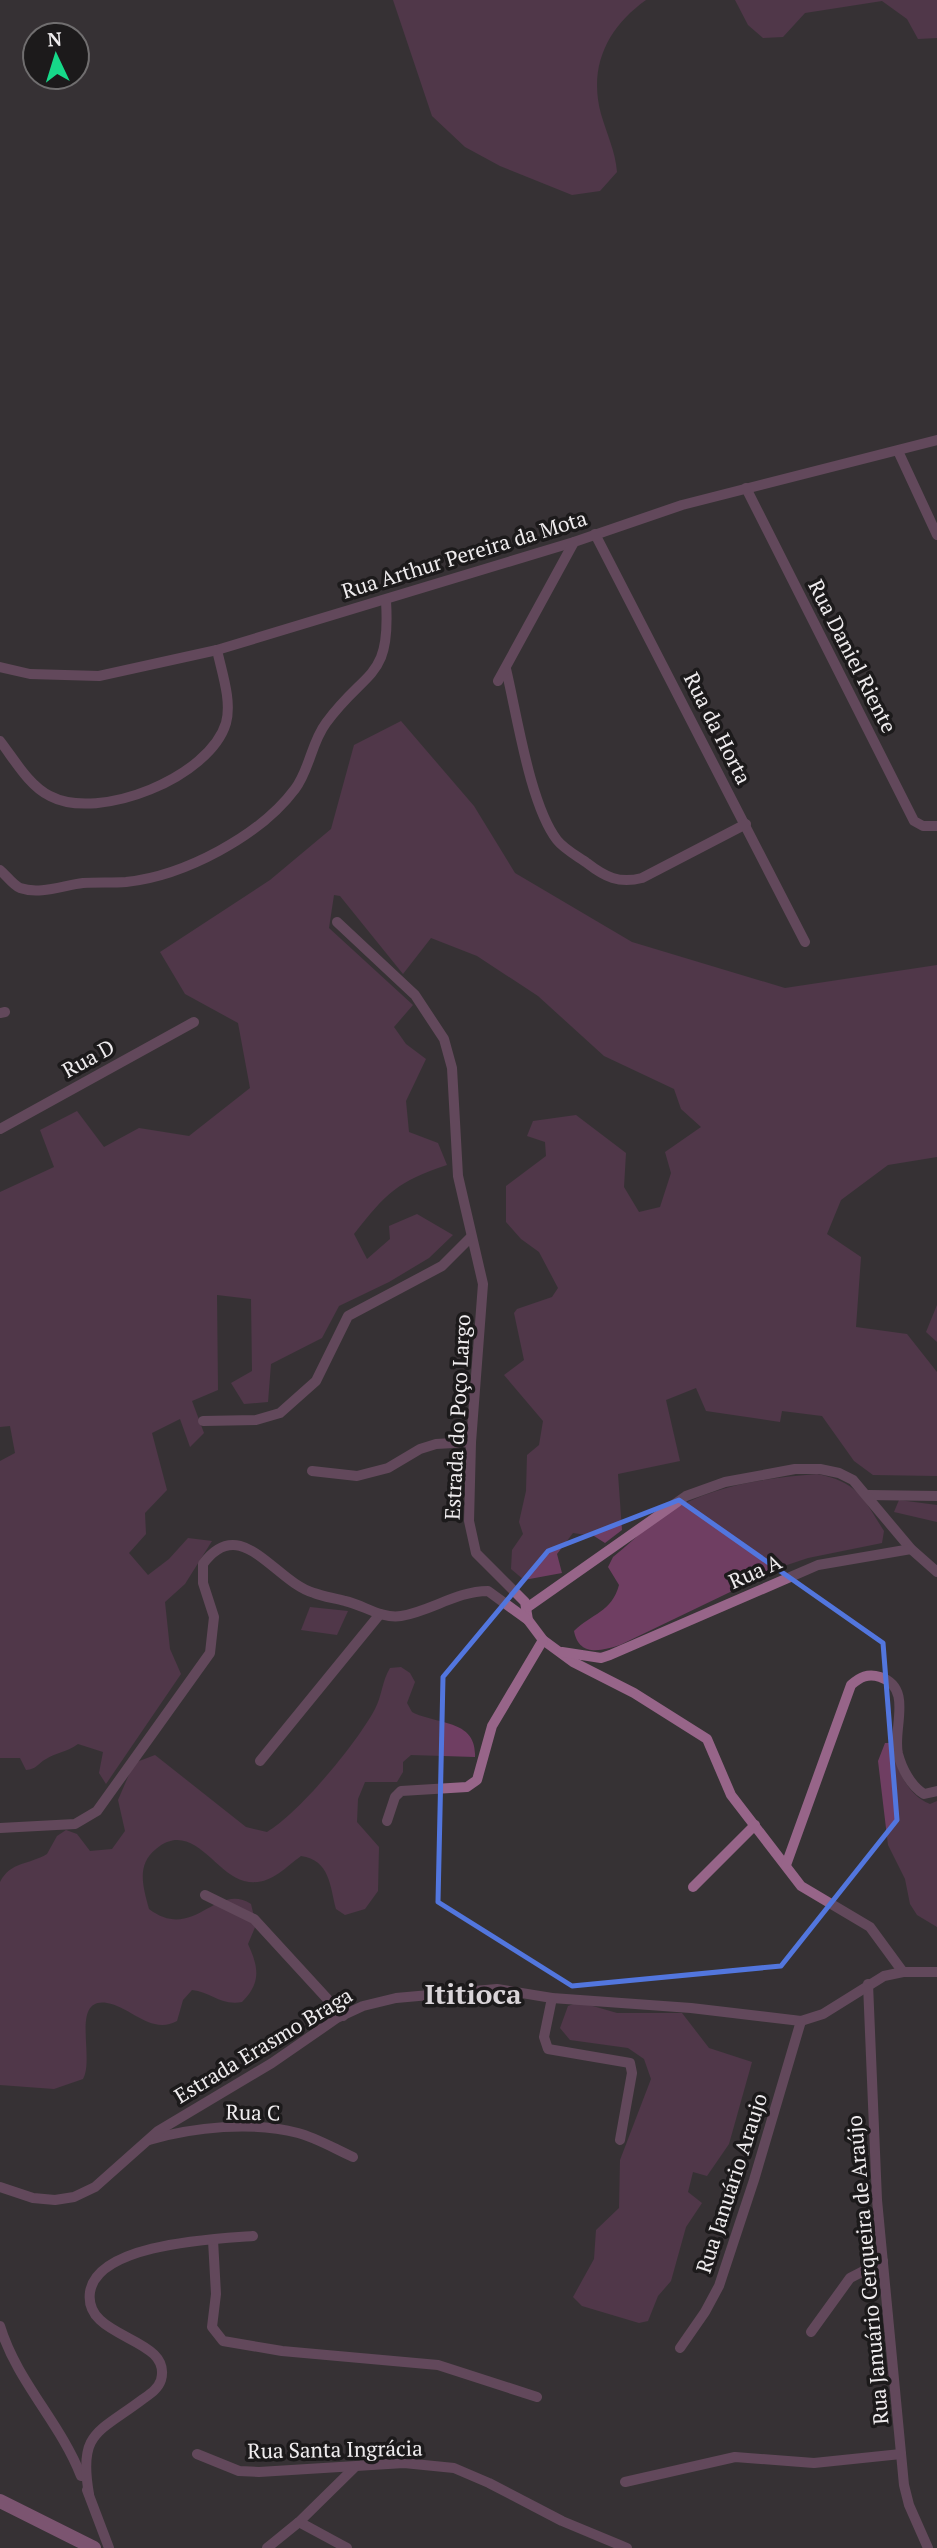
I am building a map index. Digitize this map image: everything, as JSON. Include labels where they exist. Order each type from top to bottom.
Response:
[{"type":"main road","points":[[0,2501],[94,2548]]},
{"type":"street","name":"Rua Arthur Pereira da Mota","points":[[0,667],[30,674],[99,676],[217,650],[386,601],[747,488],[937,440]]},
{"type":"street","points":[[898,451],[937,535]]},
{"type":"street","name":"Rua Daniel Riente","points":[[747,488],[914,821],[923,826],[937,826]]},
{"type":"street","name":"Rua da Horta","points":[[595,534],[746,824],[804,942]]},
{"type":"street","points":[[498,681],[574,542]]},
{"type":"street","points":[[0,870],[19,887],[47,890],[82,883],[128,882],[192,864],[226,847],[280,808],[301,779],[322,728],[366,682],[383,658],[388,633],[386,601]]},
{"type":"street","points":[[0,741],[46,794],[62,802],[89,806],[112,803],[153,789],[195,762],[218,738],[226,725],[228,707],[217,650]]},
{"type":"street","points":[[506,669],[539,804],[549,827],[559,843],[594,868],[615,880],[628,881],[642,877],[746,824]]},
{"type":"street","name":"Estrada do Poço Largo","points":[[337,922],[415,995],[444,1039],[455,1084],[458,1176],[470,1238],[483,1284],[471,1442],[469,1521],[476,1553],[528,1607]]},
{"type":"street","name":"Rua D","points":[[0,1129],[194,1022]]},
{"type":"street","points":[[203,1421],[256,1420],[280,1413],[316,1381],[330,1347],[348,1316],[442,1266],[470,1238]]},
{"type":"street","points":[[312,1471],[357,1476],[388,1468],[436,1444],[471,1442]]},
{"type":"street","points":[[528,1620],[528,1607],[686,1496],[704,1488],[795,1469],[820,1469],[839,1473],[853,1480],[911,1549],[937,1572]]},
{"type":"street","points":[[868,1495],[937,1496]]},
{"type":"street","points":[[0,1828],[75,1824],[97,1811],[210,1653],[214,1616],[202,1574],[203,1564],[215,1551],[232,1544],[249,1547],[300,1588],[380,1614],[402,1616],[465,1594],[488,1591],[528,1620],[543,1640],[573,1662],[634,1693],[707,1739],[731,1795],[807,1892],[878,1934],[903,1972]]},
{"type":"street","name":"Rua A","points":[[558,1651],[601,1658],[818,1565],[911,1549]]},
{"type":"street","points":[[260,1761],[380,1614]]},
{"type":"street","points":[[387,1821],[395,1797],[401,1791],[467,1787],[477,1780],[492,1726],[543,1640]]},
{"type":"street","points":[[786,1864],[851,1685],[860,1677],[873,1674],[889,1680],[896,1689],[900,1709],[897,1752],[904,1771],[924,1794],[937,1791]]},
{"type":"street","points":[[693,1886],[755,1825]]},
{"type":"street","points":[[205,1895],[254,1919],[342,2016]]},
{"type":"street","name":"Estrada Erasmo Braga","points":[[0,2187],[33,2198],[74,2197],[113,2174],[158,2130],[342,2016],[363,2006],[396,1998],[497,1989],[552,1998],[691,2008],[801,2021],[823,2014],[884,1976],[903,1972],[937,1972]]},
{"type":"street","name":"Rua Januário Cerqueira de Araújo","points":[[869,1983],[877,2200],[901,2454],[909,2505],[928,2548]]},
{"type":"street","points":[[552,1998],[544,2037],[548,2049],[630,2063],[632,2073],[620,2140]]},
{"type":"street","name":"Rua Januário Araujo","points":[[680,2348],[719,2286],[754,2180],[801,2021]]},
{"type":"street","name":"Rua C","points":[[148,2140],[208,2130],[273,2129],[300,2133],[353,2157]]},
{"type":"street","points":[[89,2494],[84,2464],[85,2451],[95,2435],[157,2388],[162,2374],[157,2359],[150,2350],[101,2322],[94,2314],[90,2292],[94,2283],[112,2266],[127,2257],[156,2247],[253,2236]]},
{"type":"street","points":[[213,2240],[216,2294],[212,2327],[223,2341],[282,2351],[438,2365],[537,2397]]},
{"type":"street","points":[[811,2332],[850,2278],[883,2261]]},
{"type":"street","points":[[0,2326],[23,2380],[72,2453],[109,2548]]},
{"type":"street","name":"Rua Santa Ingrácia","points":[[197,2454],[239,2471],[354,2468],[404,2463],[454,2468],[562,2521],[627,2548]]},
{"type":"street","points":[[625,2482],[735,2457],[814,2463],[901,2454]]},
{"type":"street","points":[[267,2548],[299,2522],[354,2468]]},
{"type":"street","points":[[299,2522],[347,2548]]},
{"type":"highlighted area","points":[[679,1500],[883,1643],[897,1820],[781,1966],[572,1986],[438,1902],[443,1677],[548,1551]]},
{"type":"shaded area","points":[[393,0],[646,0],[621,22],[612,35],[604,49],[597,80],[601,114],[617,172],[600,191],[572,195],[500,166],[465,147],[432,116]]},
{"type":"shaded area","points":[[735,0],[937,0],[937,38],[918,39],[907,19],[882,1],[805,13],[783,37],[763,38],[748,25]]},
{"type":"shaded area","points":[[401,721],[474,806],[515,873],[632,942],[785,988],[937,965],[937,1157],[888,1165],[841,1200],[827,1234],[861,1257],[856,1327],[907,1334],[937,1372],[937,1476],[873,1475],[854,1461],[822,1416],[782,1411],[780,1422],[706,1411],[696,1388],[666,1400],[680,1461],[618,1474],[622,1530],[605,1543],[594,1536],[573,1533],[557,1554],[562,1573],[524,1580],[511,1569],[512,1550],[523,1534],[519,1522],[526,1491],[527,1455],[539,1445],[543,1421],[504,1375],[524,1360],[514,1313],[517,1309],[552,1297],[558,1288],[539,1252],[521,1239],[506,1222],[506,1186],[546,1156],[545,1142],[527,1136],[533,1121],[576,1115],[626,1153],[624,1187],[639,1212],[660,1207],[671,1173],[665,1152],[701,1127],[681,1109],[674,1089],[604,1056],[538,996],[477,956],[431,938],[403,974],[340,896],[334,895],[329,928],[413,1005],[394,1027],[406,1044],[426,1059],[406,1101],[409,1132],[438,1143],[447,1165],[416,1177],[394,1190],[354,1234],[367,1259],[390,1239],[389,1226],[417,1214],[453,1235],[429,1258],[389,1282],[339,1306],[322,1338],[271,1364],[268,1402],[244,1404],[231,1383],[252,1371],[251,1299],[217,1295],[218,1390],[192,1401],[204,1433],[190,1447],[180,1419],[152,1433],[167,1490],[145,1513],[146,1534],[129,1553],[148,1575],[169,1559],[188,1538],[212,1541],[185,1584],[165,1602],[170,1649],[181,1674],[106,1784],[99,1773],[103,1752],[78,1744],[26,1770],[20,1758],[0,1758],[0,1461],[15,1453],[10,1426],[0,1427],[0,1192],[54,1167],[40,1130],[77,1111],[104,1147],[139,1128],[189,1136],[250,1088],[238,1023],[185,994],[160,952],[270,880],[331,829],[354,745]]},
{"type":"shaded area","points":[[937,1305],[937,1342],[926,1332]]},
{"type":"shaded area","points":[[817,1474],[842,1482],[858,1493],[884,1531],[882,1543],[808,1558],[784,1566],[620,1645],[592,1650],[581,1645],[574,1631],[606,1607],[616,1594],[619,1585],[608,1567],[613,1557],[660,1517],[684,1503],[721,1489]]},
{"type":"shaded area","points":[[899,1500],[937,1505],[937,1522],[894,1512]]},
{"type":"shaded area","points":[[310,1607],[348,1611],[337,1635],[301,1630]]},
{"type":"shaded area","points":[[401,1667],[410,1673],[415,1682],[407,1703],[412,1712],[463,1729],[474,1745],[475,1757],[411,1755],[403,1762],[403,1772],[397,1782],[365,1782],[358,1799],[357,1822],[379,1847],[378,1891],[365,1909],[345,1915],[336,1909],[327,1875],[311,1858],[301,1856],[268,1879],[244,1881],[223,1869],[192,1844],[181,1840],[169,1841],[150,1855],[143,1869],[143,1885],[149,1909],[165,1918],[179,1919],[227,1900],[238,1899],[251,1904],[256,1925],[248,1944],[256,1975],[248,1995],[242,2002],[235,2003],[192,1990],[183,2000],[177,2021],[158,2025],[116,2005],[96,2004],[89,2009],[86,2019],[87,2057],[83,2079],[54,2089],[0,2085],[0,1882],[4,1875],[15,1867],[47,1854],[57,1836],[66,1830],[77,1834],[90,1851],[112,1849],[125,1831],[118,1800],[134,1763],[155,1755],[246,1827],[267,1832],[295,1810],[341,1758],[375,1709],[390,1668]]},
{"type":"shaded area","points":[[885,1743],[890,1743],[903,1779],[914,1794],[930,1804],[937,1801],[937,1927],[917,1915],[910,1904],[905,1879],[888,1845],[878,1761]]},
{"type":"shaded area","points":[[579,2002],[617,2013],[682,2013],[709,2048],[752,2062],[729,2144],[707,2176],[693,2172],[688,2192],[702,2203],[686,2227],[671,2281],[658,2296],[648,2321],[639,2323],[582,2306],[573,2297],[594,2259],[596,2230],[619,2208],[620,2160],[651,2079],[644,2059],[628,2048],[570,2040],[560,2028],[568,2006]]},
{"type":"district","name":"Ititioca","points":[[473,1993]]}]
